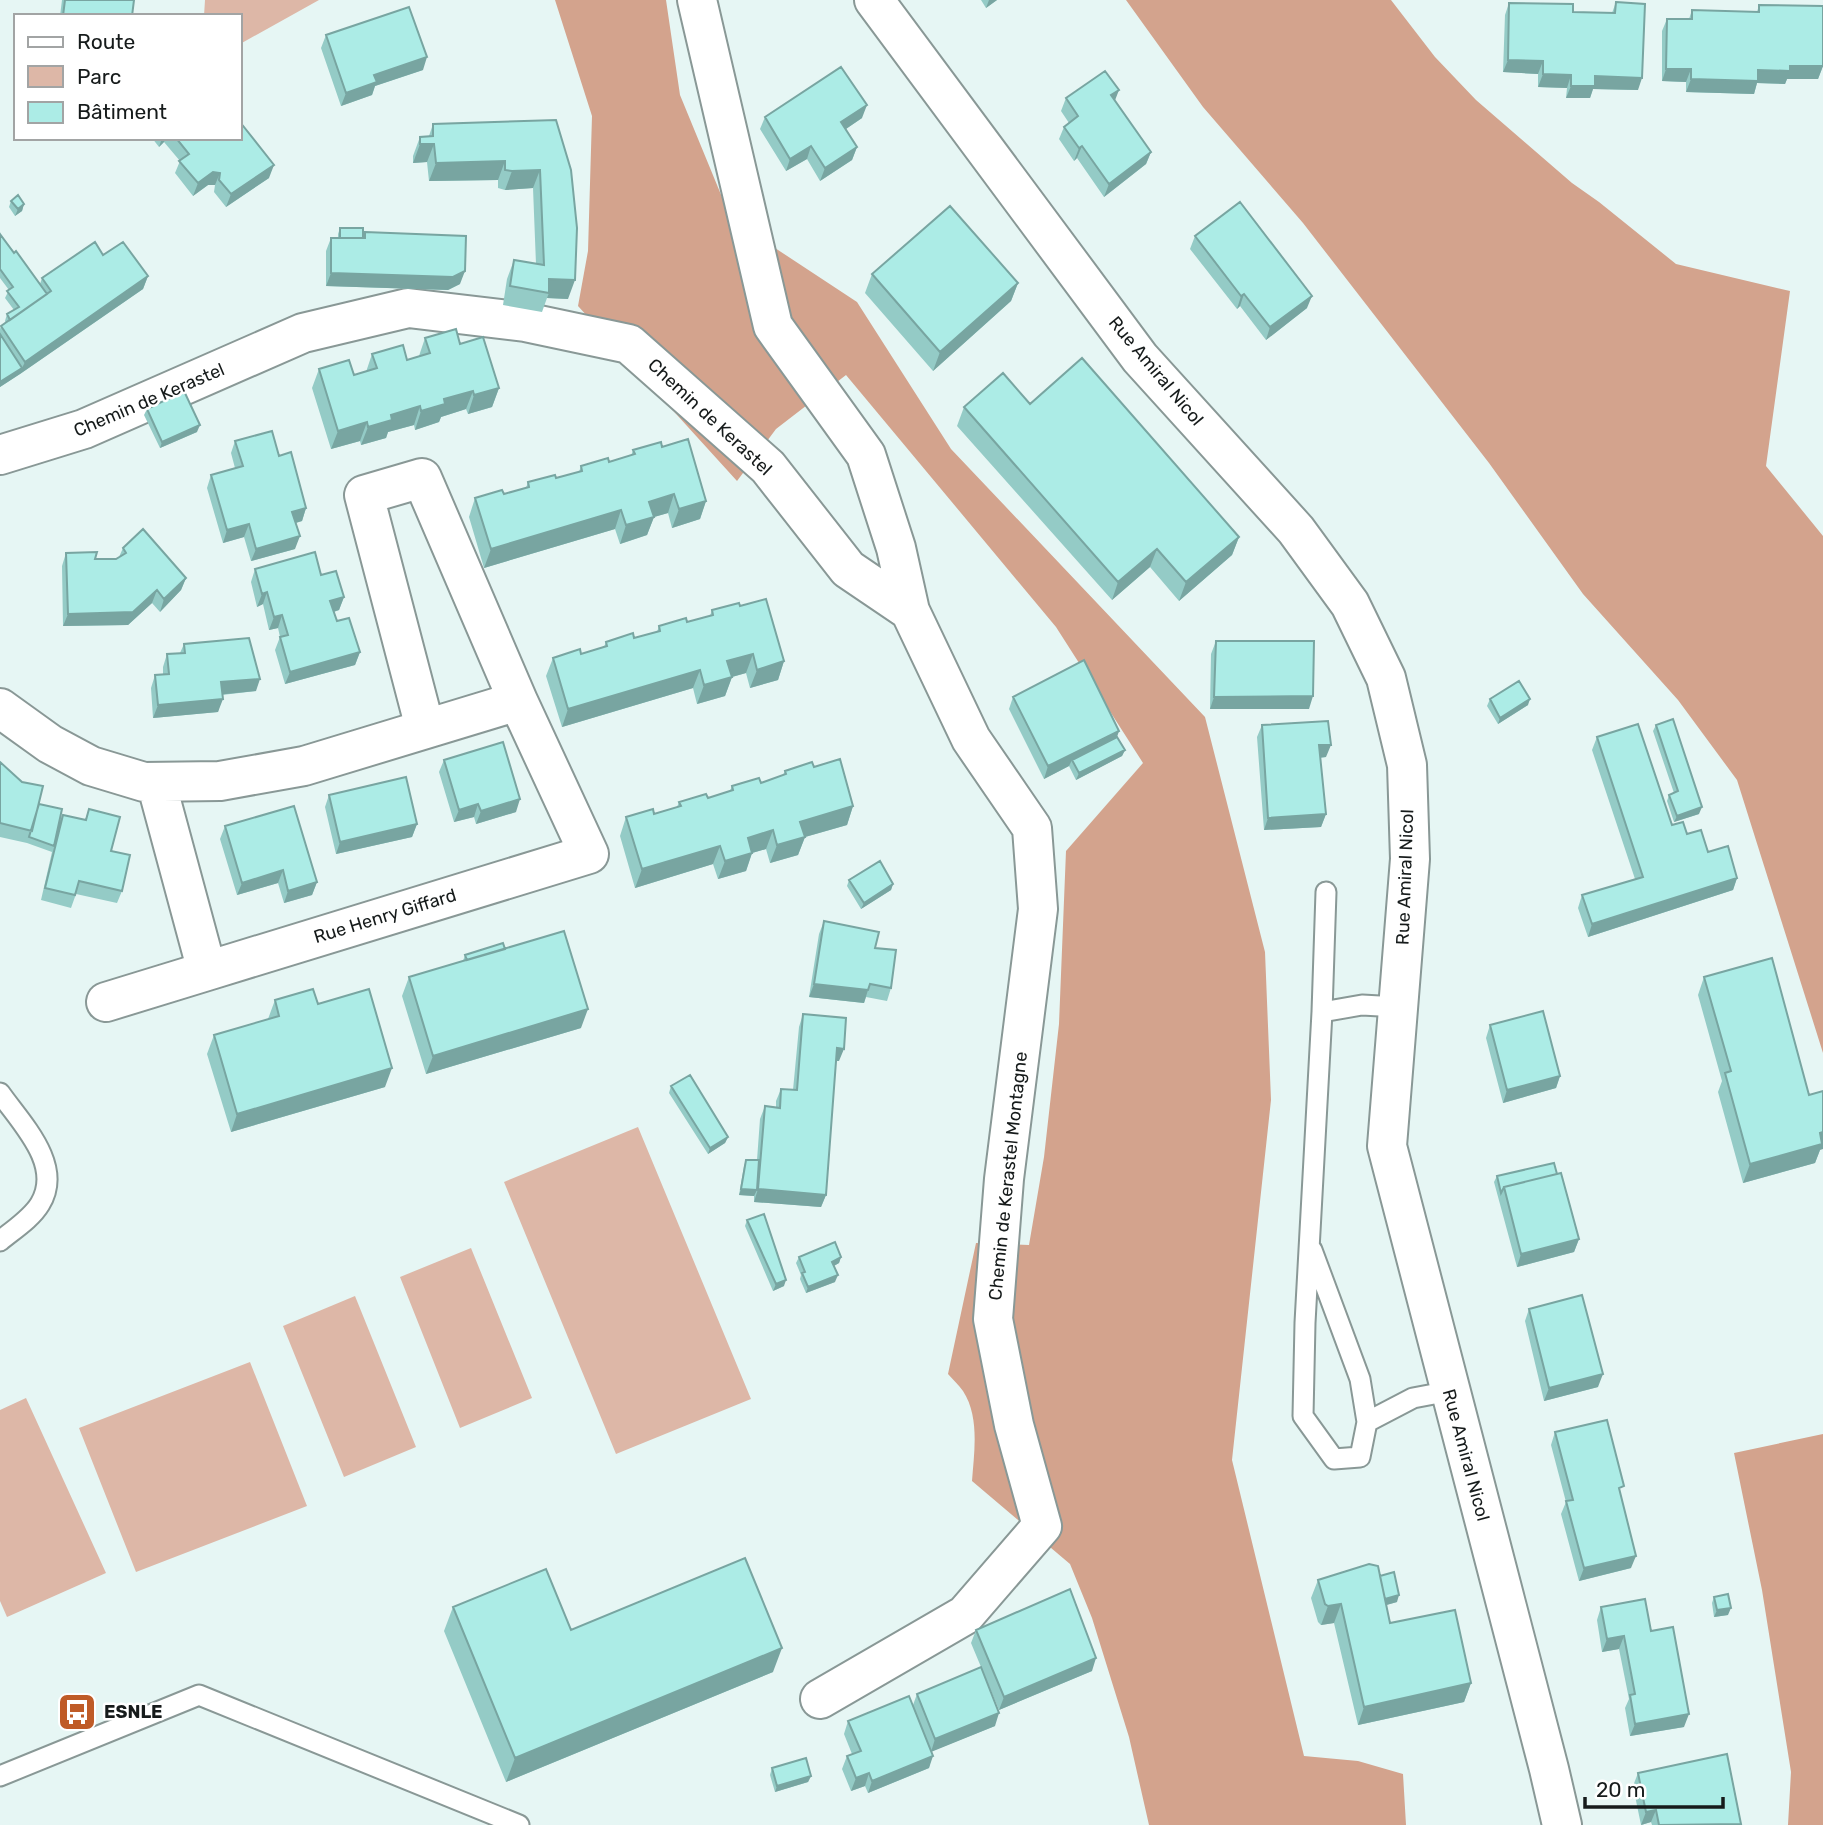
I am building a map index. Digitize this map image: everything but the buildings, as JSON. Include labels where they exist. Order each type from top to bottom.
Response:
[{"type":"street","points":[[697,0],[773,326],[866,455],[896,548],[910,611]]},
{"type":"street","name":"Rue Amiral Nicol","points":[[874,0],[1140,358],[1296,530],[1350,604],[1386,677],[1407,765],[1410,859],[1387,1146],[1562,1825]]},
{"type":"street","name":"Chemin de Kerastel","points":[[0,455],[84,429],[303,333],[408,308],[525,322],[629,344],[768,467],[848,569],[910,611]]},
{"type":"street","name":"Rue Henry Giffard","points":[[207,971],[589,854],[518,701],[422,478],[364,495],[425,727]]},
{"type":"street","name":"Chemin de Kerastel Montagne","points":[[820,1699],[965,1615],[1042,1526],[1014,1425],[993,1319],[1004,1179],[1038,909],[1032,828],[971,739],[910,611]]},
{"type":"street","points":[[0,708],[50,744],[91,766],[144,782],[156,782],[220,781],[304,766],[425,727],[518,701]]},
{"type":"street","points":[[106,1002],[207,971],[156,782]]},
{"type":"lane","points":[[1310,1243],[1360,1379],[1367,1422],[1360,1457],[1334,1459],[1303,1416],[1310,1243],[1322,1012],[1326,892]]},
{"type":"lane","points":[[1322,1012],[1362,1005],[1398,1007]]},
{"type":"lane","points":[[0,1093],[42,1154],[47,1171],[46,1188],[41,1203],[32,1215],[0,1241]]},
{"type":"lane","points":[[1367,1422],[1413,1398],[1450,1391]]},
{"type":"lane","points":[[0,1776],[200,1695],[519,1825]]},
{"type":"green space","points":[[205,0],[319,0],[242,43],[242,14],[204,14]]},
{"type":"green space","points":[[638,1127],[751,1399],[616,1454],[504,1182]]},
{"type":"green space","points":[[471,1248],[532,1398],[460,1428],[400,1277]]},
{"type":"green space","points":[[355,1296],[416,1447],[344,1477],[283,1326]]},
{"type":"green space","points":[[250,1362],[307,1506],[136,1572],[79,1428]]},
{"type":"green space","points":[[26,1398],[106,1573],[7,1617],[0,1601],[0,1410]]},
{"type":"shaded area","points":[[555,0],[666,0],[680,95],[731,219],[857,302],[951,449],[1205,717],[1265,952],[1271,1100],[1232,1460],[1304,1756],[1358,1761],[1403,1774],[1406,1825],[1149,1825],[1129,1737],[1092,1618],[1070,1564],[972,1481],[975,1435],[972,1412],[963,1391],[948,1374],[976,1243],[1029,1245],[1044,1157],[1059,1024],[1066,851],[1143,763],[1056,627],[846,375],[776,429],[737,481],[578,306],[588,251],[592,116]]},
{"type":"shaded area","points":[[1126,0],[1391,0],[1435,57],[1476,100],[1572,183],[1676,264],[1790,291],[1766,466],[1823,536],[1823,1053],[1737,780],[1678,700],[1583,594],[1489,463],[1303,223],[1203,107]]},
{"type":"shaded area","points":[[1823,1434],[1823,1825],[1788,1825],[1791,1772],[1762,1590],[1734,1453]]},
{"type":"place","name":"ESNLE","points":[[77,1712]]}]
